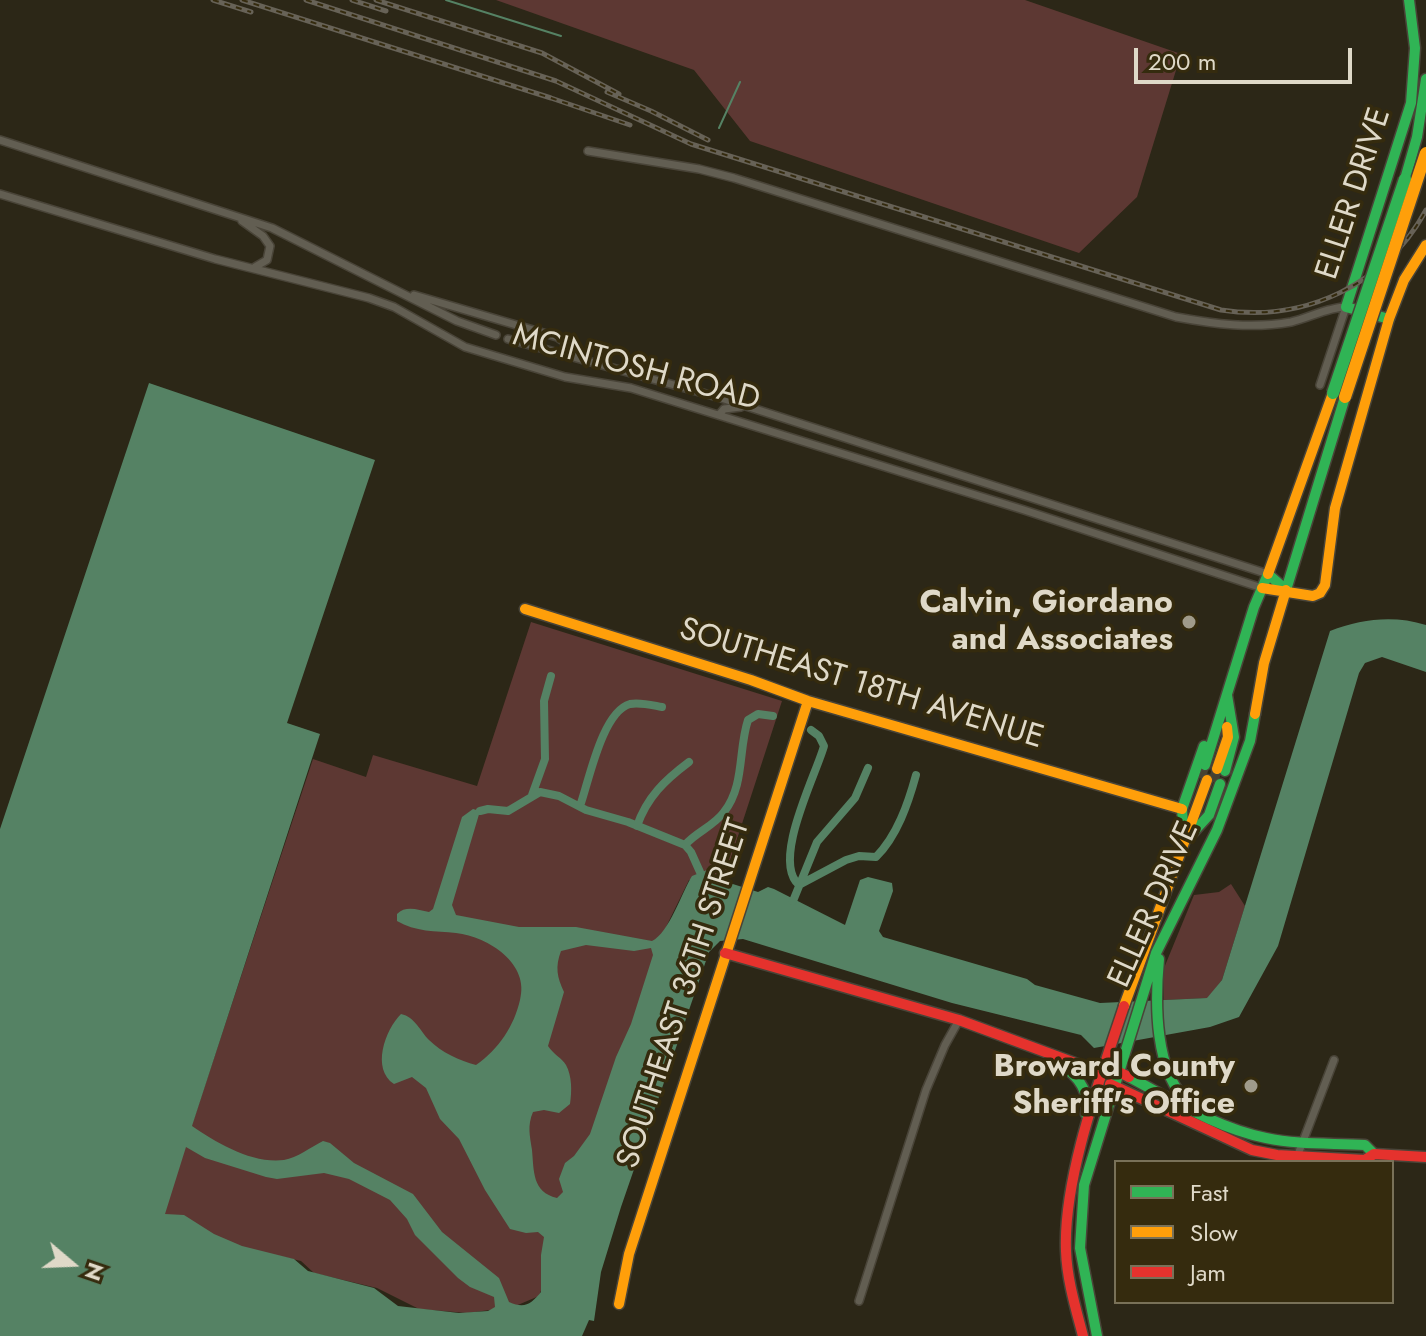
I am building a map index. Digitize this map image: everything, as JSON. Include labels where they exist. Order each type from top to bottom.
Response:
[{"type":"main road","name":"ELLER DRIVE","points":[[1389,319],[1346,307],[1411,103],[1416,63],[1409,0]]},
{"type":"main road","points":[[1339,395],[1408,170],[1426,79]]},
{"type":"main road","points":[[1339,395],[1426,153]]},
{"type":"main road","points":[[1262,588],[1313,596],[1320,593],[1325,585],[1335,508],[1389,319],[1404,280],[1426,245]]},
{"type":"main road","name":"ELLER DRIVE","points":[[1184,843],[1182,809],[1197,764],[1226,693],[1262,588],[1339,395]]},
{"type":"main road","name":"ELLER DRIVE","points":[[1097,1336],[1080,1248],[1080,1212],[1086,1175],[1143,990],[1164,934],[1250,741],[1264,663],[1339,395]]},
{"type":"main road","points":[[1268,574],[1286,590]]},
{"type":"main road","name":"SOUTHEAST 18TH AVENUE","points":[[525,609],[808,701],[1182,809]]},
{"type":"main road","name":"ELLER DRIVE","points":[[1083,1336],[1070,1280],[1066,1241],[1071,1189],[1102,1073],[1131,983],[1154,917],[1212,774],[1226,693]]},
{"type":"main road","name":"SOUTHEAST 36TH STREET","points":[[619,1304],[629,1254],[808,701]]},
{"type":"main road","name":"ELLER DRIVE","points":[[1212,774],[1215,818]]},
{"type":"main road","name":"ELLER DRIVE","points":[[1184,843],[1215,818]]},
{"type":"main road","points":[[1154,917],[1164,934],[1158,971],[1158,997],[1167,1069],[1181,1096],[1206,1116]]},
{"type":"main road","points":[[726,948],[959,1020],[1102,1073],[1117,1071],[1251,1135],[1365,1145],[1374,1154]]},
{"type":"main road","points":[[974,1025],[981,1035],[1040,1055],[1076,1074],[1089,1105],[1081,1129],[1080,1152]]},
{"type":"main road","points":[[1102,1073],[1113,1087],[1240,1146],[1265,1153],[1365,1160],[1374,1154],[1426,1157]]},
{"type":"street","name":"MCINTOSH ROAD","points":[[0,140],[272,228],[457,321],[496,335]]},
{"type":"street","points":[[588,151],[699,169],[734,178],[1176,317],[1218,324],[1259,326],[1295,321],[1346,307]]},
{"type":"street","name":"MCINTOSH ROAD","points":[[0,194],[253,268],[369,298],[394,307],[465,347],[565,377],[631,388],[1262,588]]},
{"type":"street","points":[[235,216],[263,236],[270,246],[267,260],[253,268]]},
{"type":"street","name":"MCINTOSH ROAD","points":[[396,290],[557,337],[591,361]]},
{"type":"street","name":"ELLER DRIVE","points":[[1320,385],[1346,307]]},
{"type":"street","name":"MCINTOSH ROAD","points":[[508,339],[747,406],[1268,574]]},
{"type":"street","points":[[719,415],[724,409],[747,406]]},
{"type":"street","points":[[859,1301],[926,1090],[959,1020]]},
{"type":"street","points":[[1297,1157],[1334,1060]]},
{"type":"shaded area","points":[[496,0],[1025,0],[1181,54],[1137,197],[1079,253],[750,141],[694,70]]},
{"type":"shaded area","points":[[149,383],[375,460],[287,723],[320,734],[192,1126],[235,1151],[260,1159],[284,1160],[323,1141],[330,1143],[354,1163],[413,1194],[442,1232],[499,1278],[509,1302],[524,1305],[541,1292],[544,1237],[538,1232],[510,1229],[485,1190],[459,1139],[440,1119],[426,1088],[412,1077],[394,1084],[383,1069],[386,1039],[401,1014],[414,1021],[439,1048],[476,1065],[510,1028],[517,1010],[521,987],[519,975],[504,954],[469,936],[418,929],[397,921],[397,914],[404,910],[429,912],[433,909],[462,817],[473,809],[480,811],[452,905],[456,915],[519,927],[576,927],[652,941],[664,930],[692,876],[707,870],[717,879],[758,892],[768,887],[774,889],[845,925],[860,880],[868,877],[892,883],[893,891],[879,931],[883,937],[1100,1003],[1207,998],[1222,980],[1330,631],[1378,620],[1402,620],[1426,625],[1426,672],[1382,657],[1365,663],[1359,673],[1278,946],[1239,1017],[1210,1027],[1094,1048],[1081,1035],[952,1003],[743,939],[720,941],[709,952],[621,1207],[601,1272],[594,1321],[589,1320],[582,1336],[0,1336],[0,829]],"holes":[[[586,945],[634,951],[651,948],[653,955],[590,1134],[565,1163],[559,1179],[563,1192],[557,1198],[543,1191],[536,1180],[530,1122],[533,1112],[544,1110],[559,1113],[570,1104],[568,1069],[548,1046],[564,992],[558,972],[561,951]],[[186,1147],[205,1158],[266,1177],[277,1179],[324,1173],[349,1179],[390,1200],[407,1219],[415,1235],[458,1278],[494,1297],[495,1307],[488,1311],[459,1313],[398,1306],[374,1288],[308,1271],[294,1259],[242,1246],[214,1234],[184,1215],[165,1214]]]},
{"type":"shaded area","points":[[531,622],[782,701],[725,876],[689,880],[666,927],[566,1226],[539,1296],[513,1307],[467,1313],[419,1309],[377,1288],[314,1273],[301,1261],[235,1246],[162,1215],[313,759],[366,777],[373,755],[477,786]]},
{"type":"shaded area","points":[[1231,884],[1245,906],[1222,980],[1208,998],[1164,1000],[1164,968],[1194,895],[1219,892]]},
{"type":"waterway","points":[[446,0],[561,36]]},
{"type":"waterway","points":[[719,128],[740,82]]},
{"type":"waterway","points":[[532,795],[545,759],[544,701],[551,676]]},
{"type":"waterway","points":[[580,806],[604,733],[620,710],[630,704],[662,707]]},
{"type":"waterway","points":[[685,845],[720,817],[731,802],[748,720],[758,714],[773,716]]},
{"type":"waterway","points":[[811,730],[819,736],[824,746],[792,838],[792,873],[799,885],[846,860],[859,856],[876,857],[896,829],[916,775]]},
{"type":"waterway","points":[[637,826],[658,790],[689,762]]},
{"type":"waterway","points":[[793,901],[817,842],[855,798],[868,768]]},
{"type":"waterway","points":[[480,811],[508,811],[540,792],[559,796],[586,810],[628,822],[685,845],[700,872]]},
{"type":"tunnel","points":[[1200,778],[1205,765]]},
{"type":"tunnel","points":[[1213,782],[1217,769]]},
{"type":"railway","points":[[213,0],[251,12]]},
{"type":"railway","points":[[242,0],[630,125]]},
{"type":"railway","points":[[306,0],[556,81],[691,144],[1221,310],[1283,310],[1312,304],[1340,293],[1366,278],[1389,259],[1426,210]]},
{"type":"railway","points":[[352,0],[386,11]]},
{"type":"railway","points":[[376,0],[542,53],[619,94]]},
{"type":"railway","points":[[607,92],[708,140]]},
{"type":"traffic: fast","points":[[1389,319],[1346,307],[1411,103],[1415,48],[1409,0]]},
{"type":"traffic: fast","points":[[1405,179],[1417,137],[1426,79]]},
{"type":"traffic: fast","points":[[1333,393],[1405,179]]},
{"type":"traffic: fast","points":[[1286,590],[1345,397]]},
{"type":"traffic: fast","points":[[1205,765],[1254,607],[1268,574],[1286,590]]},
{"type":"traffic: fast","points":[[1225,771],[1234,737],[1227,695]]},
{"type":"traffic: fast","points":[[1097,1336],[1080,1248],[1084,1185],[1156,953],[1217,830],[1250,741],[1255,714]]},
{"type":"traffic: fast","points":[[1184,839],[1182,809],[1204,746]]},
{"type":"traffic: fast","points":[[1188,838],[1209,815],[1220,784]]},
{"type":"traffic: fast","points":[[1159,959],[1157,995],[1163,1056],[1177,1090],[1189,1103]]},
{"type":"traffic: fast","points":[[1054,1061],[1069,1070],[1080,1082],[1086,1097],[1086,1114]]},
{"type":"traffic: fast","points":[[1129,1077],[1195,1112],[1248,1133],[1290,1142],[1365,1145],[1374,1154]]},
{"type":"traffic: slow","points":[[1345,397],[1426,153]]},
{"type":"traffic: slow","points":[[1262,588],[1313,596],[1320,593],[1325,585],[1335,508],[1389,319],[1404,280],[1426,245]]},
{"type":"traffic: slow","points":[[1268,574],[1333,393]]},
{"type":"traffic: slow","points":[[1255,714],[1264,663],[1286,590]]},
{"type":"traffic: slow","points":[[525,609],[808,701],[1182,809]]},
{"type":"traffic: slow","points":[[619,1304],[629,1254],[808,701]]},
{"type":"traffic: slow","points":[[1217,769],[1228,737],[1227,727]]},
{"type":"traffic: slow","points":[[1124,1006],[1207,780]]},
{"type":"traffic: jam","points":[[725,953],[959,1020],[1102,1073],[1117,1071],[1129,1077]]},
{"type":"traffic: jam","points":[[1083,1336],[1068,1273],[1067,1222],[1085,1127],[1124,1006]]},
{"type":"traffic: jam","points":[[1110,1084],[1252,1150],[1277,1155],[1365,1160],[1374,1154],[1426,1157]]},
{"type":"place","name":"Calvin, Giordano and Associates","points":[[1189,622]]},
{"type":"place","name":"Broward County Sheriff's Office","points":[[1251,1086]]}]
